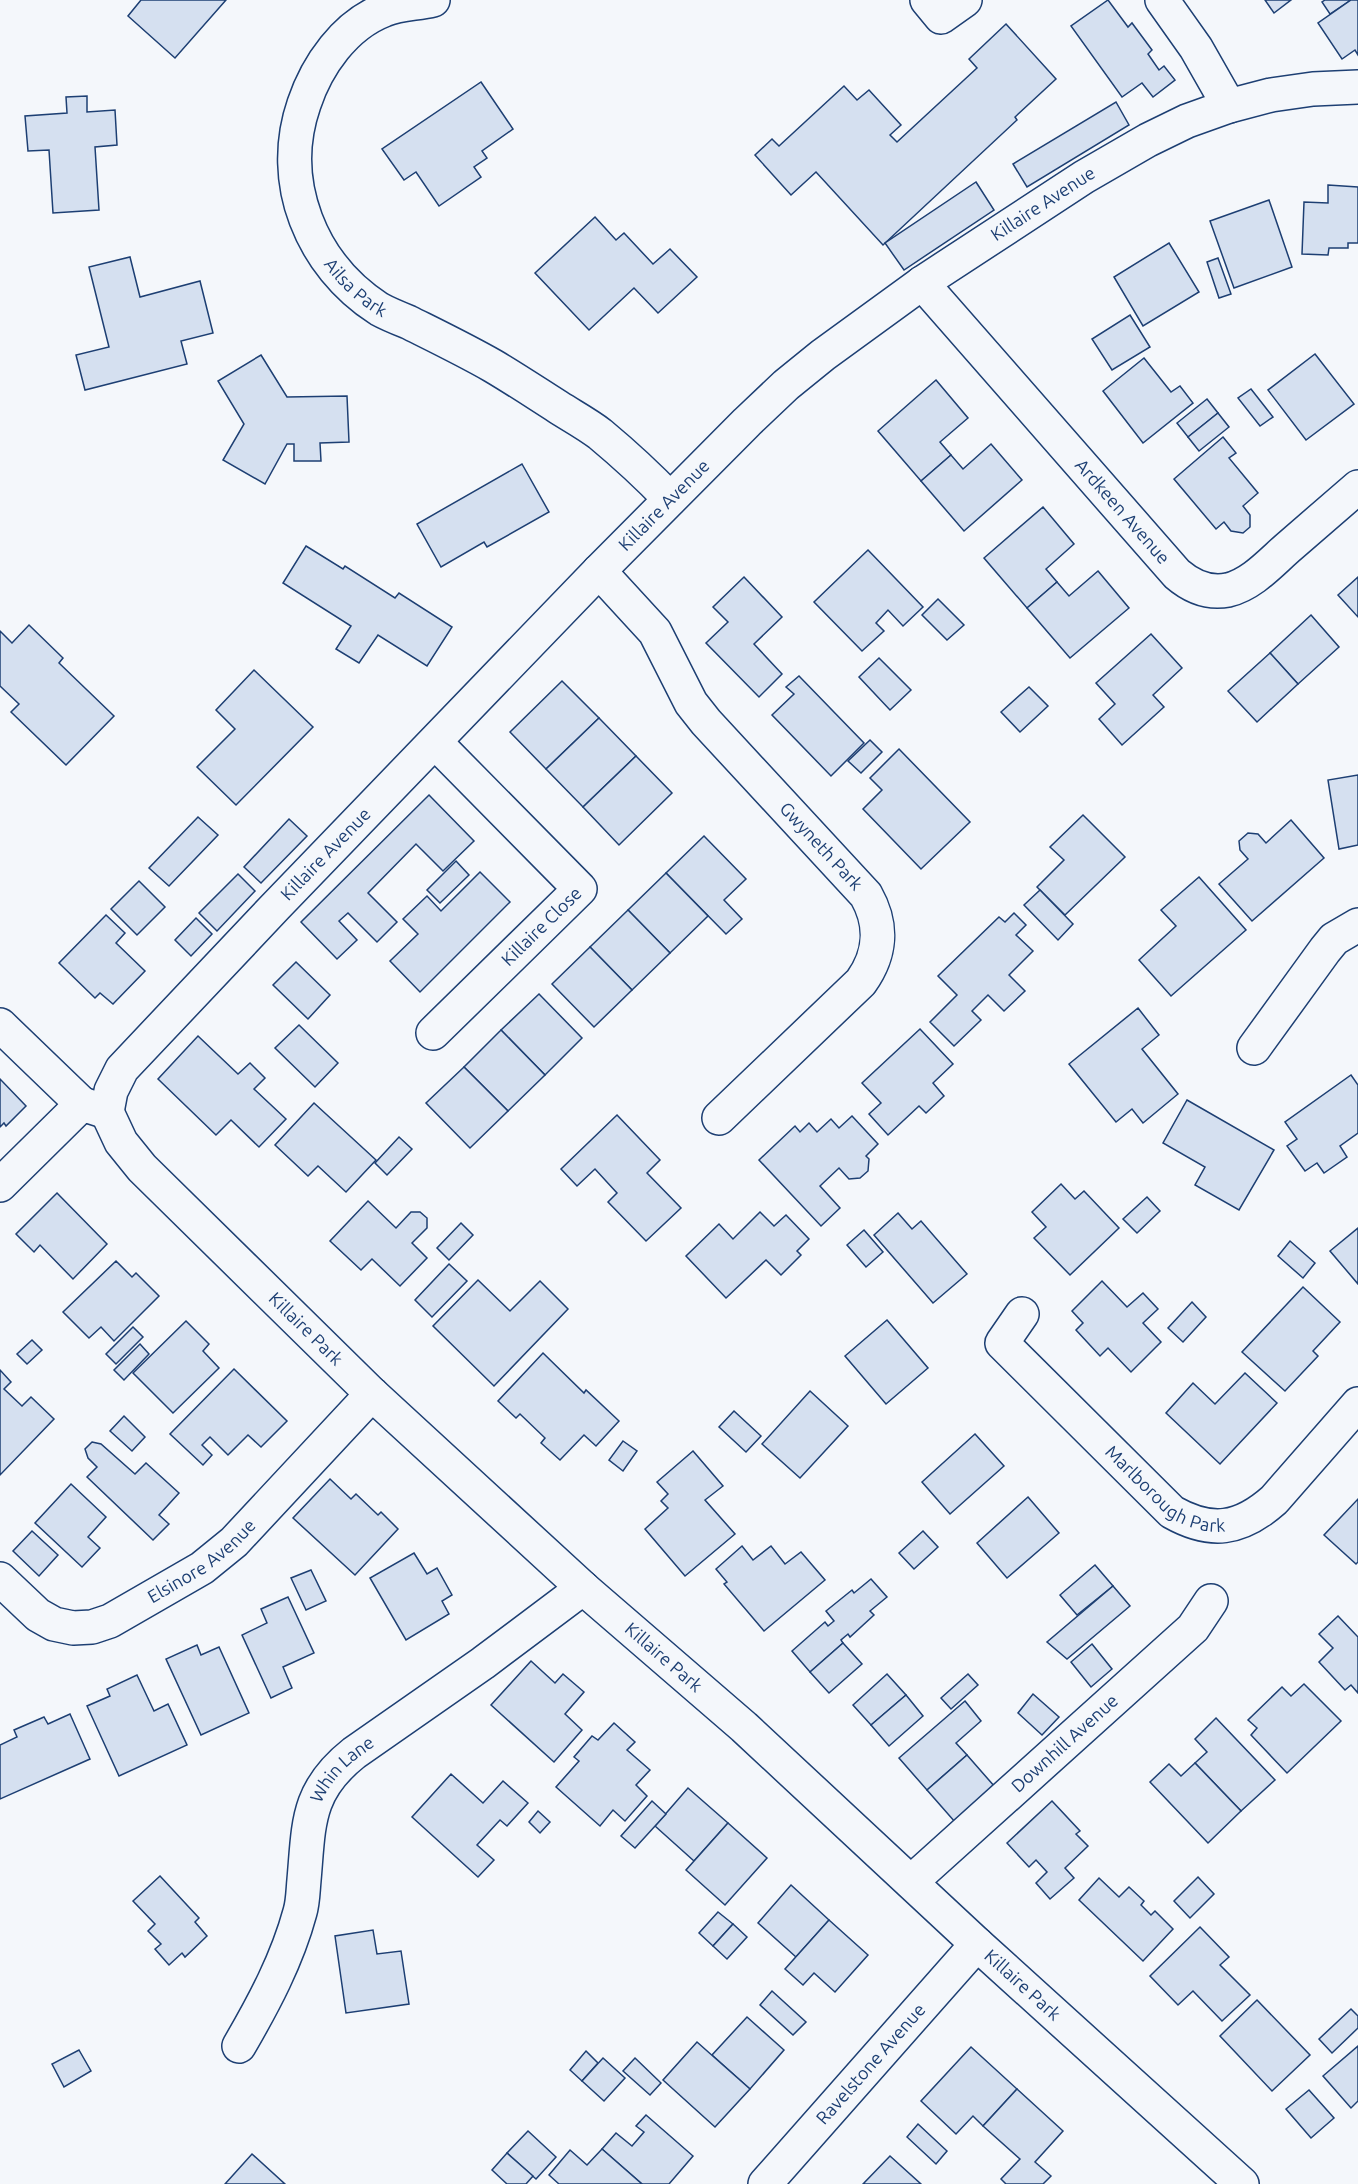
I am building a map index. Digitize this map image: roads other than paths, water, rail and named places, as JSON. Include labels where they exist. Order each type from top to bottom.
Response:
[{"type":"street","name":"Ailsa Park","points":[[433,0],[384,9],[364,20],[342,40],[323,63],[300,117],[295,146],[295,176],[300,205],[310,231],[323,255],[359,295],[382,310],[492,365],[598,433],[670,499]]},
{"type":"street","points":[[927,0],[941,17],[965,0]]},
{"type":"street","points":[[1162,0],[1196,48],[1229,106]]},
{"type":"street","name":"Killaire Avenue","points":[[94,1108],[111,1091],[122,1069],[599,570],[786,386],[823,355],[922,283],[1102,166],[1148,140],[1187,121],[1229,106],[1271,95],[1313,89],[1358,87]]},
{"type":"street","name":"Ardkeen Avenue","points":[[922,283],[1177,574],[1193,585],[1211,591],[1225,591],[1250,581],[1358,487]]},
{"type":"street","name":"Gwyneth Park","points":[[599,570],[655,632],[691,703],[706,722],[866,895],[878,923],[879,938],[876,953],[870,969],[861,982],[719,1118]]},
{"type":"street","name":"Killaire Close","points":[[433,1033],[580,889],[435,742]]},
{"type":"street","points":[[1254,1048],[1325,950],[1335,939],[1358,925]]},
{"type":"street","points":[[0,1024],[94,1108],[0,1185]]},
{"type":"street","name":"Killaire Park","points":[[94,1108],[142,1167],[372,1394],[583,1588],[744,1727],[977,1944],[1242,2184]]},
{"type":"street","name":"Marlborough Park","points":[[1022,1314],[1002,1343],[1172,1512],[1189,1521],[1208,1526],[1228,1526],[1245,1521],[1260,1512],[1274,1500],[1358,1404]]},
{"type":"street","name":"Elsinore Avenue","points":[[0,1579],[38,1615],[54,1624],[73,1628],[92,1627],[110,1621],[202,1568],[234,1542],[372,1394]]},
{"type":"street","name":"Whin Lane","points":[[239,2046],[265,2001],[290,1945],[301,1909],[310,1815],[327,1778],[339,1764],[483,1663],[583,1588]]},
{"type":"street","name":"Downhill Avenue","points":[[911,1882],[1192,1628],[1211,1600]]},
{"type":"street","name":"Ravelstone Avenue","points":[[765,2184],[977,1944]]}]
